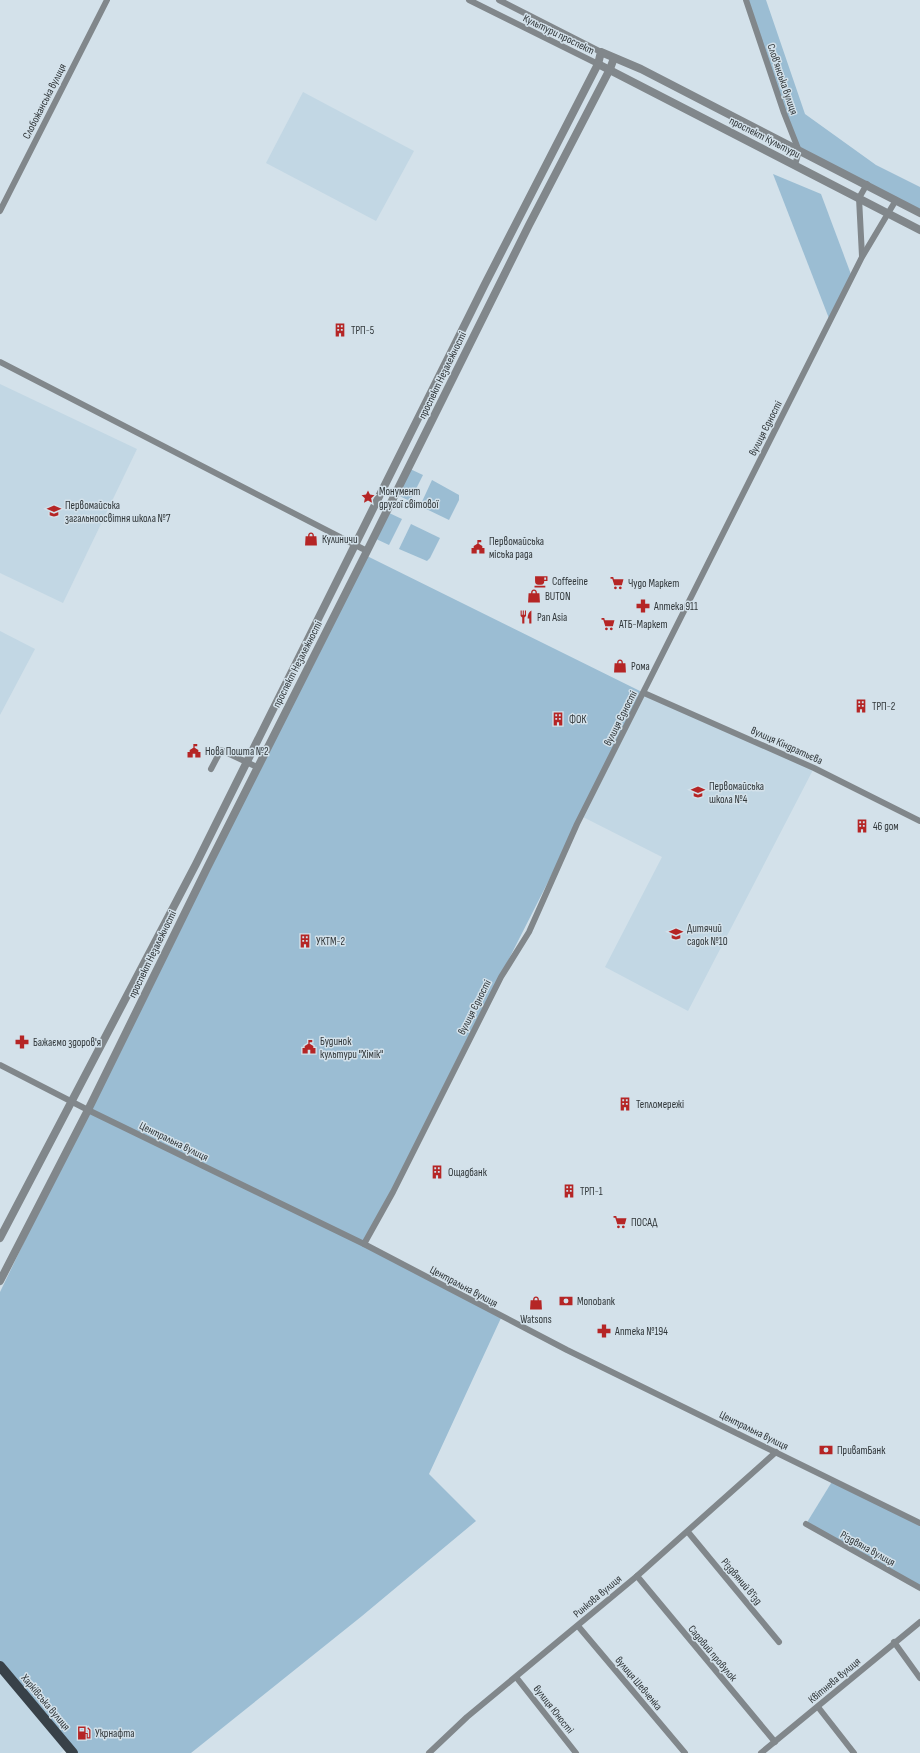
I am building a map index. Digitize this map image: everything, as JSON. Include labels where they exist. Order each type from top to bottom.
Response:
[{"type":"main road","name":"Харківська вулиця","points":[[0,1666],[73,1753]]},
{"type":"street","name":"Слобожанська вулиця","points":[[0,211],[107,0]]},
{"type":"street","name":"Культури проспект","points":[[469,0],[598,64]]},
{"type":"street","name":"Культури проспект","points":[[499,0],[601,52]]},
{"type":"street","name":"Слов'янська вулиця","points":[[746,0],[784,113],[799,151]]},
{"type":"street","points":[[564,48],[570,35]]},
{"type":"street","name":"проспект Культури","points":[[601,52],[641,69],[799,151],[867,184],[920,213]]},
{"type":"street","name":"проспект Незалежності","points":[[0,1238],[70,1101],[196,864],[481,291],[519,221],[598,64],[601,52]]},
{"type":"street","name":"проспект Незалежності","points":[[0,1281],[88,1110],[257,767],[366,553],[529,225],[610,69],[614,58]]},
{"type":"street","name":"проспект Культури","points":[[598,64],[920,230]]},
{"type":"street","points":[[795,165],[799,151]]},
{"type":"street","points":[[862,257],[859,198],[867,184]]},
{"type":"street","name":"вулиця Єдності","points":[[364,1244],[501,977],[529,932],[577,824],[862,257],[896,200]]},
{"type":"street","points":[[519,221],[529,225]]},
{"type":"street","points":[[0,362],[355,545],[366,553]]},
{"type":"street","name":"вулиця Кіндратьєва","points":[[644,693],[814,768],[920,821]]},
{"type":"street","points":[[211,769],[221,750],[257,767]]},
{"type":"street","name":"Центральна вулиця","points":[[0,1065],[88,1110],[364,1244],[548,1340],[920,1523]]},
{"type":"street","name":"Ринкова вулиця","points":[[430,1753],[467,1717],[637,1576],[776,1452]]},
{"type":"street","name":"Різдвяна вулиця","points":[[806,1524],[920,1588]]},
{"type":"street","name":"Різдвяний в'їзд","points":[[688,1532],[780,1642]]},
{"type":"street","name":"Садовий провулок","points":[[637,1576],[775,1742]]},
{"type":"street","name":"Квітнева вулиця","points":[[761,1753],[920,1622]]},
{"type":"street","name":"вулиця Шевченка","points":[[578,1626],[685,1753]]},
{"type":"street","points":[[894,1642],[920,1678]]},
{"type":"street","name":"вулиця Юності","points":[[516,1676],[576,1753]]},
{"type":"street","points":[[818,1706],[854,1753]]},
{"type":"shaded area","points":[[746,0],[766,0],[805,114],[876,165],[920,187],[920,213],[799,151]]},
{"type":"shaded area","points":[[303,92],[414,151],[376,221],[266,163]]},
{"type":"shaded area","points":[[773,174],[821,194],[852,277],[830,321]]},
{"type":"shaded area","name":"Первомайська загальноосвітня школа №7","points":[[0,384],[137,449],[63,603],[0,573]]},
{"type":"shaded area","points":[[408,468],[423,475],[410,501],[395,494]]},
{"type":"shaded area","points":[[432,480],[459,495],[459,500],[449,520],[420,506]]},
{"type":"shaded area","points":[[387,512],[402,519],[389,545],[374,538]]},
{"type":"shaded area","points":[[411,524],[440,538],[427,561],[399,549]]},
{"type":"shaded area","points":[[365,555],[644,693],[364,1244],[501,1318],[429,1474],[476,1521],[362,1616],[191,1753],[73,1753],[0,1666],[0,1292],[88,1110]]},
{"type":"shaded area","points":[[0,631],[35,649],[0,715]]},
{"type":"shaded area","name":"Первомайська школа №4","points":[[644,693],[814,768],[688,1011],[605,967],[662,857],[581,816]]},
{"type":"shaded area","points":[[833,1480],[920,1523],[920,1588],[806,1524]]},
{"type":"shaded area","points":[[0,1666],[68,1747],[60,1753],[0,1753]]},
{"type":"place","name":"ТРП-5","points":[[340,330]]},
{"type":"place","name":"Монумент другої світової","points":[[368,497]]},
{"type":"place","name":"Первомайська загальноосвітня школа №7","points":[[54,511]]},
{"type":"place","name":"Кулиничи","points":[[311,539]]},
{"type":"place","name":"Первомайська мiська рада","points":[[478,547]]},
{"type":"place","name":"Coffeeine","points":[[541,581]]},
{"type":"place","name":"Чудо Маркет","points":[[617,583]]},
{"type":"place","name":"BUTON","points":[[534,596]]},
{"type":"place","name":"Аптека 911","points":[[643,606]]},
{"type":"place","name":"Pan Asia","points":[[526,617]]},
{"type":"place","name":"АТБ-Маркет","points":[[608,624]]},
{"type":"place","name":"Рома","points":[[620,666]]},
{"type":"place","name":"ТРП-2","points":[[861,706]]},
{"type":"place","name":"ФОК","points":[[558,719]]},
{"type":"place","name":"Нова Пошта №2","points":[[194,751]]},
{"type":"place","name":"Первомайська школа №4","points":[[698,792]]},
{"type":"place","name":"46 дом","points":[[862,826]]},
{"type":"place","name":"Дитячий садок №10","points":[[676,934]]},
{"type":"place","name":"УКТМ-2","points":[[305,941]]},
{"type":"place","name":"Бажаємо здоров'я","points":[[22,1042]]},
{"type":"place","name":"Будинок культури \"Хімік\"","points":[[309,1047]]},
{"type":"place","name":"Тепломережі","points":[[625,1104]]},
{"type":"place","name":"Ощадбанк","points":[[437,1172]]},
{"type":"place","name":"ТРП-1","points":[[569,1191]]},
{"type":"place","name":"ПОСАД","points":[[620,1222]]},
{"type":"place","name":"Monobank","points":[[566,1301]]},
{"type":"place","name":"Watsons","points":[[536,1303]]},
{"type":"place","name":"Аптека №194","points":[[604,1331]]},
{"type":"place","name":"ПриватБанк","points":[[826,1450]]},
{"type":"place","name":"Укрнафта","points":[[84,1733]]}]
